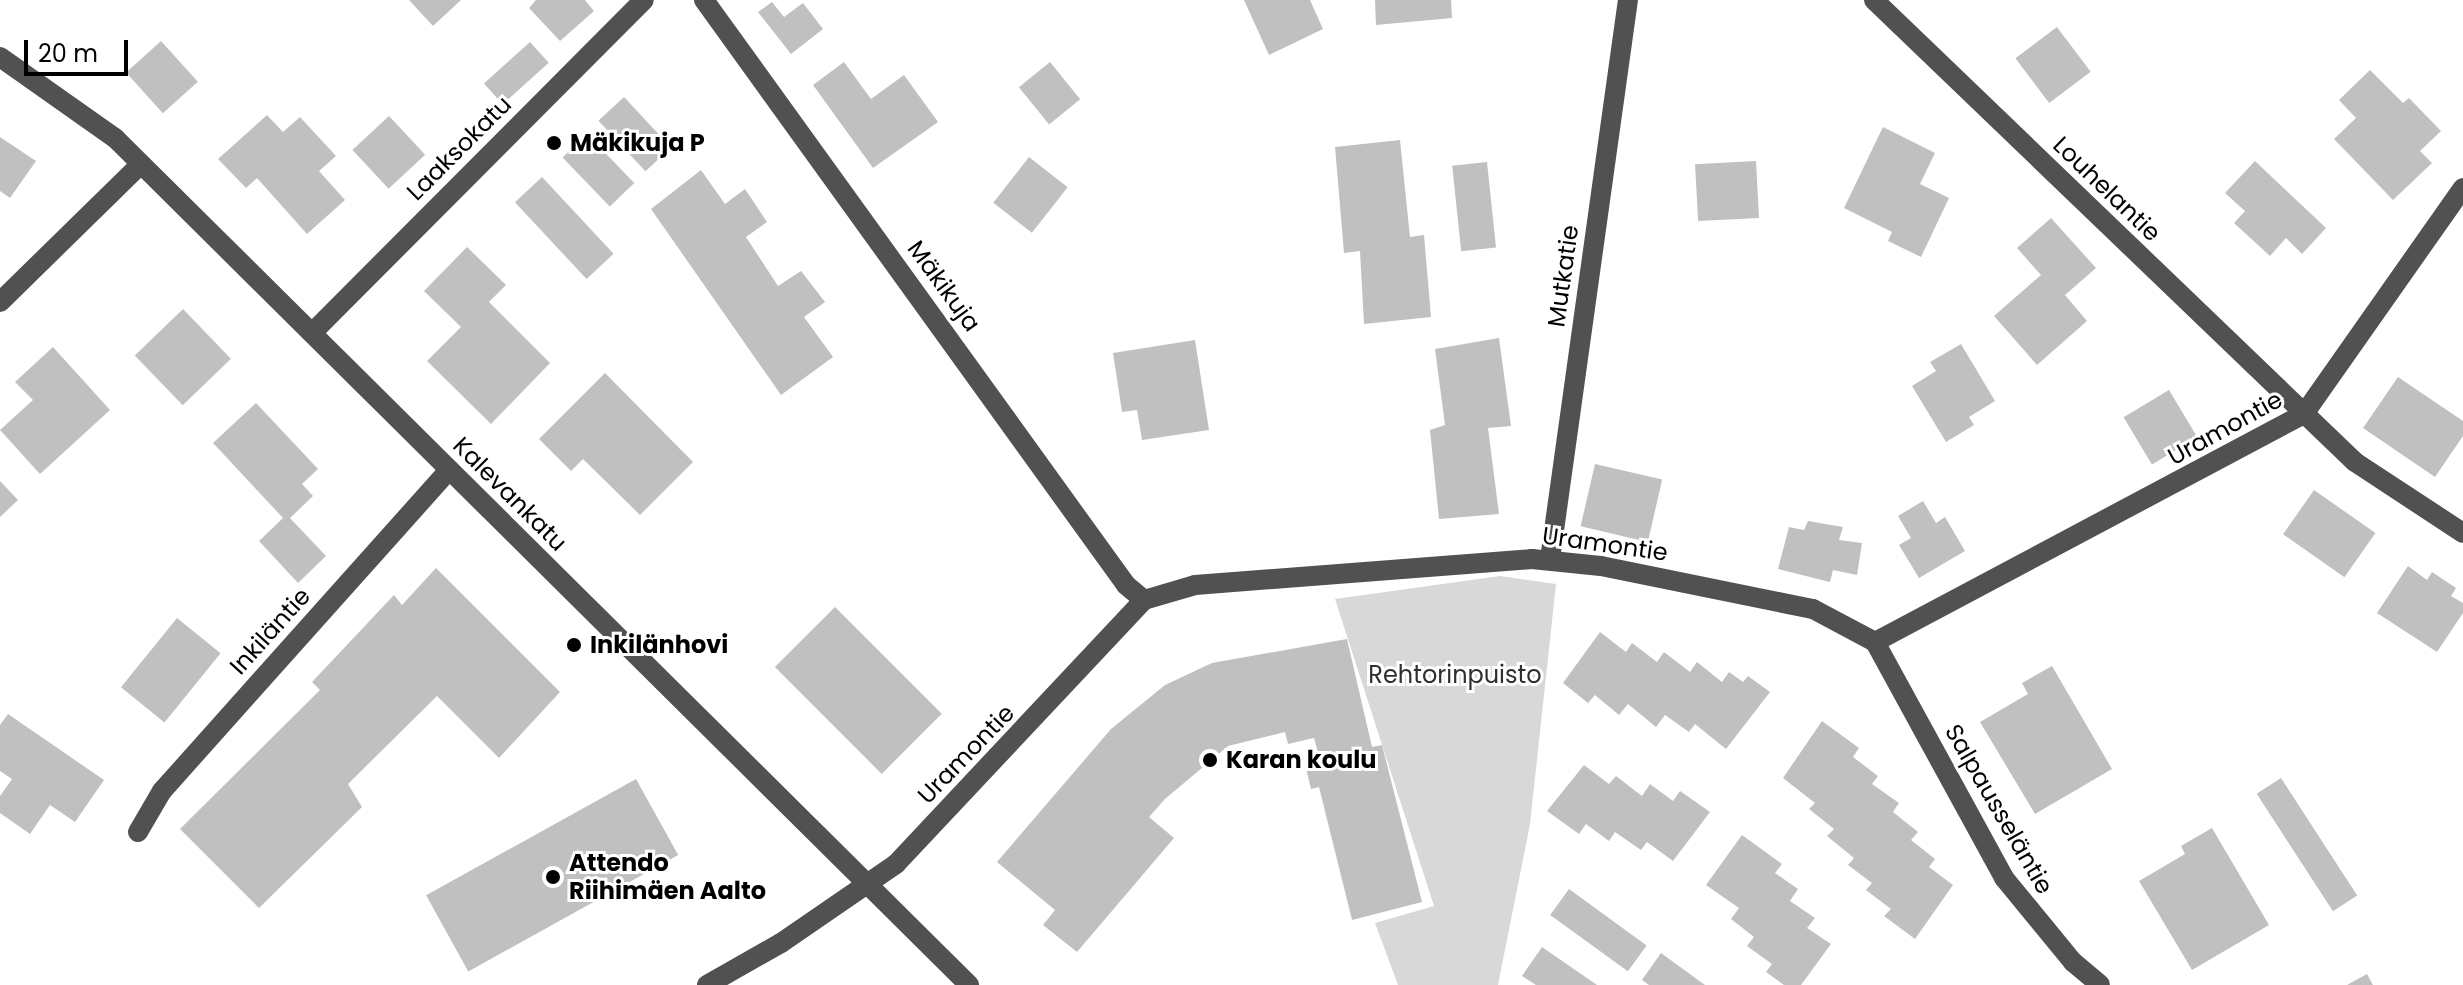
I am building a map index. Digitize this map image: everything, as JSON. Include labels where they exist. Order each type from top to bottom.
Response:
[{"type":"street","name":"Laaksokatu","points":[[312,333],[644,0]]},
{"type":"street","name":"Mäkikuja","points":[[704,0],[1126,585],[1144,600]]},
{"type":"street","name":"Mutkatie","points":[[1550,559],[1628,0]]},
{"type":"street","name":"Louhelantie","points":[[1874,0],[2355,462],[2463,533]]},
{"type":"street","name":"Kalevankatu","points":[[0,57],[57,92],[141,164],[969,985]]},
{"type":"street","points":[[0,302],[141,164]]},
{"type":"street","name":"Uramontie","points":[[707,985],[896,864],[1144,600],[1195,585],[1550,559],[1813,609],[1875,642],[2304,414],[2463,188]]},
{"type":"street","name":"Inkiläntie","points":[[138,832],[162,791],[449,470]]},
{"type":"street","name":"Salpausseläntie","points":[[1875,642],[2004,878],[2064,952],[2100,985]]},
{"type":"green space","name":"Rehtorinpuisto","points":[[1500,576],[1556,584],[1530,824],[1498,985],[1398,985],[1375,923],[1434,906],[1335,599]]},
{"type":"building","points":[[409,0],[461,0],[433,26]]},
{"type":"building","points":[[536,0],[585,0],[594,11],[560,41],[529,8]]},
{"type":"building","points":[[1244,0],[1310,0],[1323,29],[1269,55]]},
{"type":"building","points":[[1375,0],[1451,0],[1452,18],[1376,25]]},
{"type":"building","points":[[772,2],[784,17],[803,3],[823,29],[791,54],[758,12]]},
{"type":"building","points":[[2057,27],[2091,72],[2049,103],[2015,58]]},
{"type":"building","points":[[161,41],[198,82],[163,113],[126,72]]},
{"type":"building","points":[[530,42],[549,63],[503,104],[484,83]]},
{"type":"building","points":[[844,62],[871,99],[904,75],[938,122],[873,168],[813,85]]},
{"type":"building","points":[[1050,62],[1080,99],[1049,124],[1019,87]]},
{"type":"building","points":[[2370,70],[2403,103],[2409,98],[2441,131],[2420,151],[2432,163],[2393,200],[2334,139],[2356,118],[2339,100]]},
{"type":"building","points":[[624,97],[671,147],[645,171],[598,121]]},
{"type":"building","points":[[267,115],[283,132],[300,117],[336,156],[319,171],[345,200],[307,234],[257,178],[246,188],[218,159]]},
{"type":"building","points":[[389,116],[425,155],[389,189],[352,150]]},
{"type":"building","points":[[1883,127],[1935,153],[1920,184],[1949,198],[1921,257],[1888,241],[1892,232],[1844,208]]},
{"type":"building","points":[[587,134],[634,183],[610,207],[563,158]]},
{"type":"building","points":[[0,137],[36,161],[10,198],[0,191]]},
{"type":"building","points":[[1400,140],[1410,237],[1424,235],[1431,317],[1364,324],[1360,251],[1344,253],[1335,147]]},
{"type":"building","points":[[1029,157],[1068,187],[1032,233],[993,203]]},
{"type":"building","points":[[1756,161],[1759,218],[1698,221],[1695,164]]},
{"type":"building","points":[[2255,161],[2326,228],[2302,254],[2286,238],[2270,256],[2234,223],[2245,211],[2225,193]]},
{"type":"building","points":[[1487,162],[1496,248],[1461,251],[1452,166]]},
{"type":"building","points":[[701,170],[725,204],[745,189],[767,222],[746,237],[778,286],[801,271],[825,302],[804,317],[833,357],[781,395],[651,209]]},
{"type":"building","points":[[542,177],[614,254],[587,279],[515,202]]},
{"type":"building","points":[[2051,218],[2096,268],[2065,295],[2087,321],[2037,365],[1994,316],[2041,275],[2017,248]]},
{"type":"building","points":[[467,247],[506,285],[489,302],[550,363],[491,424],[427,361],[461,327],[424,291]]},
{"type":"building","points":[[183,309],[231,359],[183,405],[135,356]]},
{"type":"building","points":[[1499,338],[1511,426],[1488,428],[1499,514],[1439,519],[1430,430],[1445,425],[1435,349]]},
{"type":"building","points":[[1195,340],[1209,430],[1142,440],[1137,410],[1122,412],[1113,353]]},
{"type":"building","points":[[1961,344],[1995,401],[1969,417],[1974,425],[1946,442],[1912,386],[1936,371],[1930,362]]},
{"type":"building","points":[[53,347],[110,410],[40,474],[0,430],[33,400],[15,382]]},
{"type":"building","points":[[605,373],[693,462],[640,515],[583,459],[571,471],[539,439]]},
{"type":"building","points":[[2398,377],[2463,421],[2463,436],[2435,477],[2363,428]]},
{"type":"building","points":[[2169,390],[2197,437],[2152,464],[2124,417]]},
{"type":"building","points":[[256,403],[318,469],[302,484],[313,496],[290,518],[326,556],[298,583],[259,541],[283,518],[213,443]]},
{"type":"building","points":[[1595,464],[1662,480],[1648,542],[1581,526]]},
{"type":"building","points":[[0,481],[18,500],[0,517]]},
{"type":"building","points":[[2314,490],[2375,533],[2344,577],[2283,534]]},
{"type":"building","points":[[1923,501],[1936,523],[1945,517],[1965,551],[1919,578],[1899,545],[1911,538],[1898,516]]},
{"type":"building","points":[[1808,521],[1843,527],[1839,540],[1862,543],[1857,575],[1833,570],[1830,582],[1778,569],[1789,527],[1804,530]]},
{"type":"building","points":[[2408,566],[2427,580],[2432,572],[2456,588],[2451,596],[2463,603],[2463,613],[2437,652],[2377,613]]},
{"type":"building","points":[[436,568],[560,692],[499,758],[437,696],[348,784],[362,807],[259,908],[180,829],[320,690],[312,682],[394,595],[402,605]]},
{"type":"building","points":[[835,607],[942,714],[882,774],[775,667]]},
{"type":"building","points":[[177,618],[221,653],[165,722],[121,687]]},
{"type":"building","points":[[1600,632],[1626,652],[1632,643],[1657,662],[1664,652],[1690,672],[1697,662],[1722,682],[1729,672],[1743,682],[1748,676],[1770,692],[1726,749],[1695,724],[1689,732],[1665,715],[1656,727],[1628,704],[1619,715],[1595,695],[1588,703],[1563,683]]},
{"type":"building","points":[[1347,639],[1372,747],[1382,745],[1422,902],[1352,920],[1319,787],[1311,789],[1305,764],[1320,760],[1314,738],[1288,744],[1285,732],[1228,746],[1165,799],[1149,817],[1174,838],[1077,952],[1043,925],[1055,910],[997,862],[1111,729],[1165,685],[1212,663]]},
{"type":"building","points":[[2052,666],[2112,769],[2035,814],[1980,722],[2028,694],[2022,683]]},
{"type":"building","points":[[8,714],[104,780],[75,822],[50,805],[30,834],[0,813],[0,796],[12,779],[0,771],[0,725]]},
{"type":"building","points":[[1822,721],[1859,748],[1853,757],[1878,776],[1872,784],[1899,803],[1893,812],[1918,832],[1911,840],[1935,859],[1929,867],[1953,885],[1915,939],[1884,916],[1891,909],[1866,890],[1872,883],[1848,865],[1854,858],[1827,836],[1834,829],[1809,809],[1815,803],[1783,778]]},
{"type":"building","points":[[1584,765],[1609,784],[1616,776],[1642,796],[1650,784],[1673,801],[1680,791],[1710,812],[1673,861],[1647,842],[1641,850],[1615,832],[1609,841],[1586,824],[1579,834],[1547,811]]},
{"type":"building","points":[[2281,778],[2357,895],[2333,911],[2257,794]]},
{"type":"building","name":"Attendo Riihimäen Aalto","points":[[636,779],[678,855],[468,971],[426,895]]},
{"type":"building","points":[[2212,828],[2269,925],[2192,970],[2139,881],[2185,854],[2181,846]]},
{"type":"building","points":[[1742,835],[1782,864],[1775,873],[1798,889],[1790,901],[1815,918],[1807,928],[1831,944],[1801,985],[1784,985],[1766,972],[1772,964],[1747,946],[1754,937],[1731,919],[1739,908],[1706,885]]},
{"type":"building","points":[[1569,889],[1647,945],[1628,971],[1550,915]]},
{"type":"building","points":[[1542,947],[1597,985],[1536,985],[1522,976]]},
{"type":"building","points":[[1661,953],[1705,985],[1649,985],[1642,980]]},
{"type":"building","points":[[2367,974],[2373,985],[2347,985]]},
{"type":"place","name":"Mäkikuja P","points":[[554,143]]},
{"type":"place","name":"Inkilänhovi","points":[[574,645]]},
{"type":"place","name":"Karan koulu","points":[[1210,760]]},
{"type":"place","name":"Attendo Riihimäen Aalto","points":[[553,877]]}]
